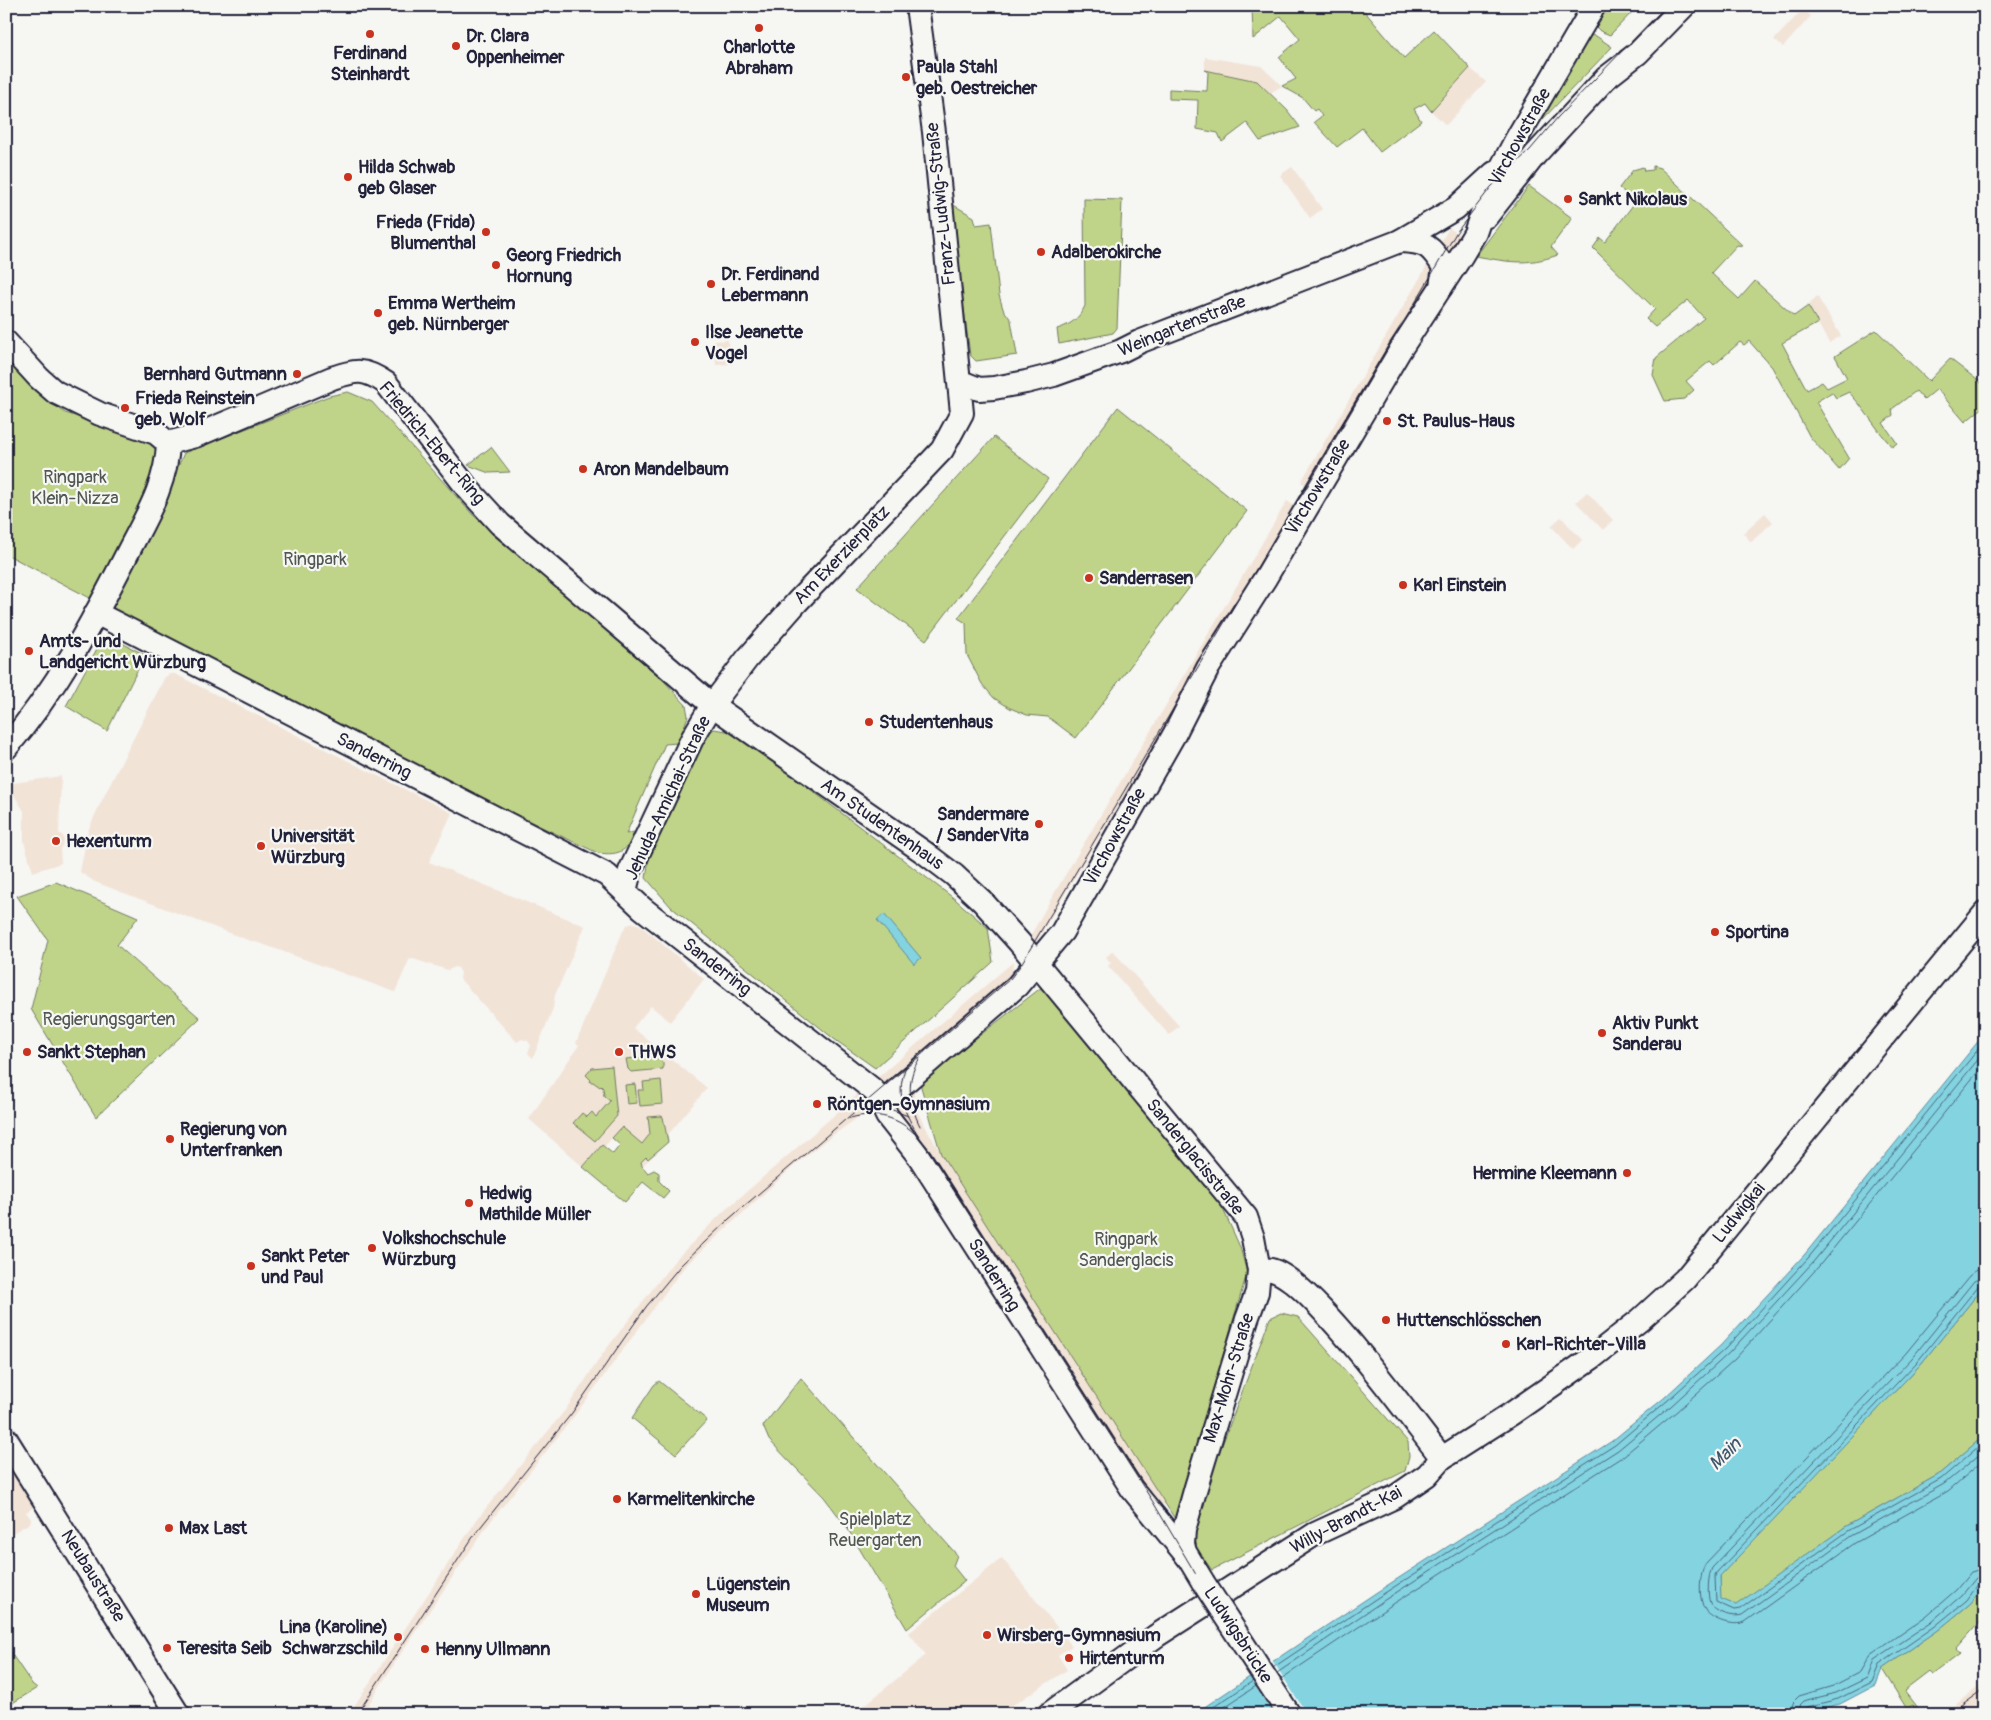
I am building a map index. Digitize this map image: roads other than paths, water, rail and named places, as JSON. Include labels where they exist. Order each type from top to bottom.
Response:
[{"type":"street","name":"Franz-Ludwig-Straße","points":[[917,6],[934,132],[961,391]]},
{"type":"street","points":[[1475,233],[1535,155],[1606,78],[1638,53],[1684,6]]},
{"type":"street","name":"Virchowstraße","points":[[881,1103],[1017,986],[1062,932],[1175,733],[1208,668],[1266,577],[1400,350],[1475,233],[1491,187],[1594,7]]},
{"type":"street","name":"Weingartenstraße","points":[[961,391],[994,388],[1054,375],[1121,351],[1400,241],[1456,208],[1490,177],[1507,157]]},
{"type":"street","name":"Weingartenstraße","points":[[1400,241],[1424,244],[1431,248],[1444,267],[1441,288]]},
{"type":"street","points":[[6,342],[39,378],[55,392],[100,414],[156,433],[168,443],[168,460],[156,496],[96,613],[44,700],[6,748]]},
{"type":"street","name":"Friedrich-Ebert-Ring","points":[[168,443],[196,436],[332,378],[355,371],[371,373],[386,383],[468,489],[500,524],[712,705]]},
{"type":"street","name":"Am Exerzierplatz","points":[[712,705],[747,660],[797,602],[942,450],[962,412],[961,391]]},
{"type":"street","name":"Sanderring","points":[[96,613],[604,874],[653,917],[872,1088],[892,1123],[920,1158],[1132,1489],[1187,1556]]},
{"type":"street","name":"Am Studentenhaus","points":[[712,705],[954,875],[982,901],[1036,962]]},
{"type":"street","name":"Jehuda-Amichai-Straße","points":[[625,891],[630,871],[684,756],[712,705]]},
{"type":"street","name":"Ludwigkai","points":[[1442,1458],[1511,1414],[1593,1357],[1640,1320],[1685,1279],[1985,913]]},
{"type":"street","name":"Sanderglacisstraße","points":[[1036,962],[1246,1218],[1253,1238],[1259,1270]]},
{"type":"street","points":[[1259,1270],[1272,1270],[1289,1279],[1305,1292],[1354,1346],[1442,1458]]},
{"type":"street","name":"Max-Mohr-Straße","points":[[1184,1530],[1247,1319],[1257,1292],[1259,1270]]},
{"type":"street","name":"Neubaustraße","points":[[6,1439],[178,1714]]},
{"type":"street","name":"Willy-Brandt-Kai","points":[[1049,1714],[1156,1636],[1315,1534],[1395,1497],[1427,1475],[1442,1458]]},
{"type":"street","points":[[1159,1523],[1184,1530],[1183,1544],[1187,1556]]},
{"type":"street","name":"Ludwigsbrücke","points":[[1187,1556],[1289,1714]]},
{"type":"water","points":[[884,914],[921,958],[914,964],[877,920]]},
{"type":"water","name":"Main","points":[[1985,1033],[1985,1285],[1920,1365],[1720,1576],[1721,1599],[1736,1605],[1845,1527],[1938,1475],[1985,1435],[1985,1585],[1971,1603],[1937,1631],[1882,1669],[1876,1685],[1840,1704],[1802,1714],[1194,1714],[1377,1592],[1612,1441],[1664,1398],[1721,1345],[1805,1254]]},
{"type":"tram line","points":[[357,1714],[475,1534],[572,1413],[646,1307],[681,1265],[729,1219],[1010,979],[1020,966],[1292,509],[1304,492],[1456,233],[1491,187],[1530,150],[1558,117],[1666,6]]},
{"type":"tram line","points":[[920,1058],[912,1074],[910,1092],[913,1109],[920,1126]]},
{"type":"tram line","points":[[906,1066],[901,1085],[902,1101],[917,1133],[1153,1502],[1201,1583],[1285,1714]]},
{"type":"tram line","points":[[860,1106],[885,1107],[908,1116]]},
{"type":"tram line","points":[[847,1119],[865,1115],[882,1116],[899,1122],[914,1133]]},
{"type":"tram line","points":[[1949,1714],[1985,1688]]},
{"type":"place","name":"Charlotte Abraham","points":[[759,28]]},
{"type":"place","name":"Ferdinand Steinhardt","points":[[370,34]]},
{"type":"place","name":"Dr. Clara Oppenheimer","points":[[456,46]]},
{"type":"place","name":"Paula Stahl geb. Oestreicher","points":[[906,77]]},
{"type":"place","name":"Hilda Schwab geb Glaser","points":[[348,177]]},
{"type":"place","name":"Sankt Nikolaus","points":[[1568,199]]},
{"type":"place","name":"Frieda (Frida) Blumenthal","points":[[486,232]]},
{"type":"place","name":"Adalberokirche","points":[[1041,252]]},
{"type":"place","name":"Georg Friedrich Hornung","points":[[496,265]]},
{"type":"place","name":"Dr. Ferdinand Lebermann","points":[[711,284]]},
{"type":"place","name":"Emma Wertheim geb. Nürnberger","points":[[378,313]]},
{"type":"place","name":"Ilse Jeanette Vogel","points":[[695,342]]},
{"type":"place","name":"Bernhard Gutmann","points":[[297,374]]},
{"type":"place","name":"Frieda Reinstein geb. Wolf","points":[[125,408]]},
{"type":"place","name":"St. Paulus-Haus","points":[[1387,421]]},
{"type":"place","name":"Aron Mandelbaum","points":[[583,469]]},
{"type":"place","name":"Sanderrasen","points":[[1089,578]]},
{"type":"place","name":"Karl Einstein","points":[[1403,585]]},
{"type":"place","name":"Amts- und Landgericht Würzburg","points":[[29,651]]},
{"type":"place","name":"Studentenhaus","points":[[869,722]]},
{"type":"place","name":"Sandermare / SanderVita","points":[[1039,824]]},
{"type":"place","name":"Hexenturm","points":[[56,841]]},
{"type":"place","name":"Universität Würzburg","points":[[261,846]]},
{"type":"place","name":"Sportina","points":[[1715,932]]},
{"type":"place","name":"Aktiv Punkt Sanderau","points":[[1602,1033]]},
{"type":"place","name":"Sankt Stephan","points":[[27,1052]]},
{"type":"place","name":"THWS","points":[[619,1052]]},
{"type":"place","name":"Röntgen-Gymnasium","points":[[817,1104]]},
{"type":"place","name":"Regierung von Unterfranken","points":[[170,1139]]},
{"type":"place","name":"Hermine Kleemann","points":[[1627,1173]]},
{"type":"place","name":"Hedwig Mathilde Müller","points":[[469,1203]]},
{"type":"place","name":"Volkshochschule Würzburg","points":[[372,1248]]},
{"type":"place","name":"Sankt Peter und Paul","points":[[251,1266]]},
{"type":"place","name":"Huttenschlösschen","points":[[1386,1320]]},
{"type":"place","name":"Karl-Richter-Villa","points":[[1506,1344]]},
{"type":"place","name":"Karmelitenkirche","points":[[617,1499]]},
{"type":"place","name":"Max Last","points":[[169,1528]]},
{"type":"place","name":"Lügenstein Museum","points":[[696,1594]]},
{"type":"place","name":"Wirsberg-Gymnasium","points":[[987,1635]]},
{"type":"place","name":"Lina (Karoline) Schwarzschild","points":[[398,1637]]},
{"type":"place","name":"Teresita Seib","points":[[167,1648]]},
{"type":"place","name":"Henny Ullmann","points":[[425,1649]]},
{"type":"place","name":"Hirtenturm","points":[[1069,1658]]},
{"type":"park label","name":"Ringpark Klein-Nizza","points":[[75,487]]},
{"type":"park label","name":"Ringpark","points":[[315,559]]},
{"type":"park label","name":"Regierungsgarten","points":[[109,1019]]},
{"type":"park label","name":"Ringpark Sanderglacis","points":[[1126,1249]]},
{"type":"park label","name":"Spielplatz Reuergarten","points":[[875,1529]]}]
